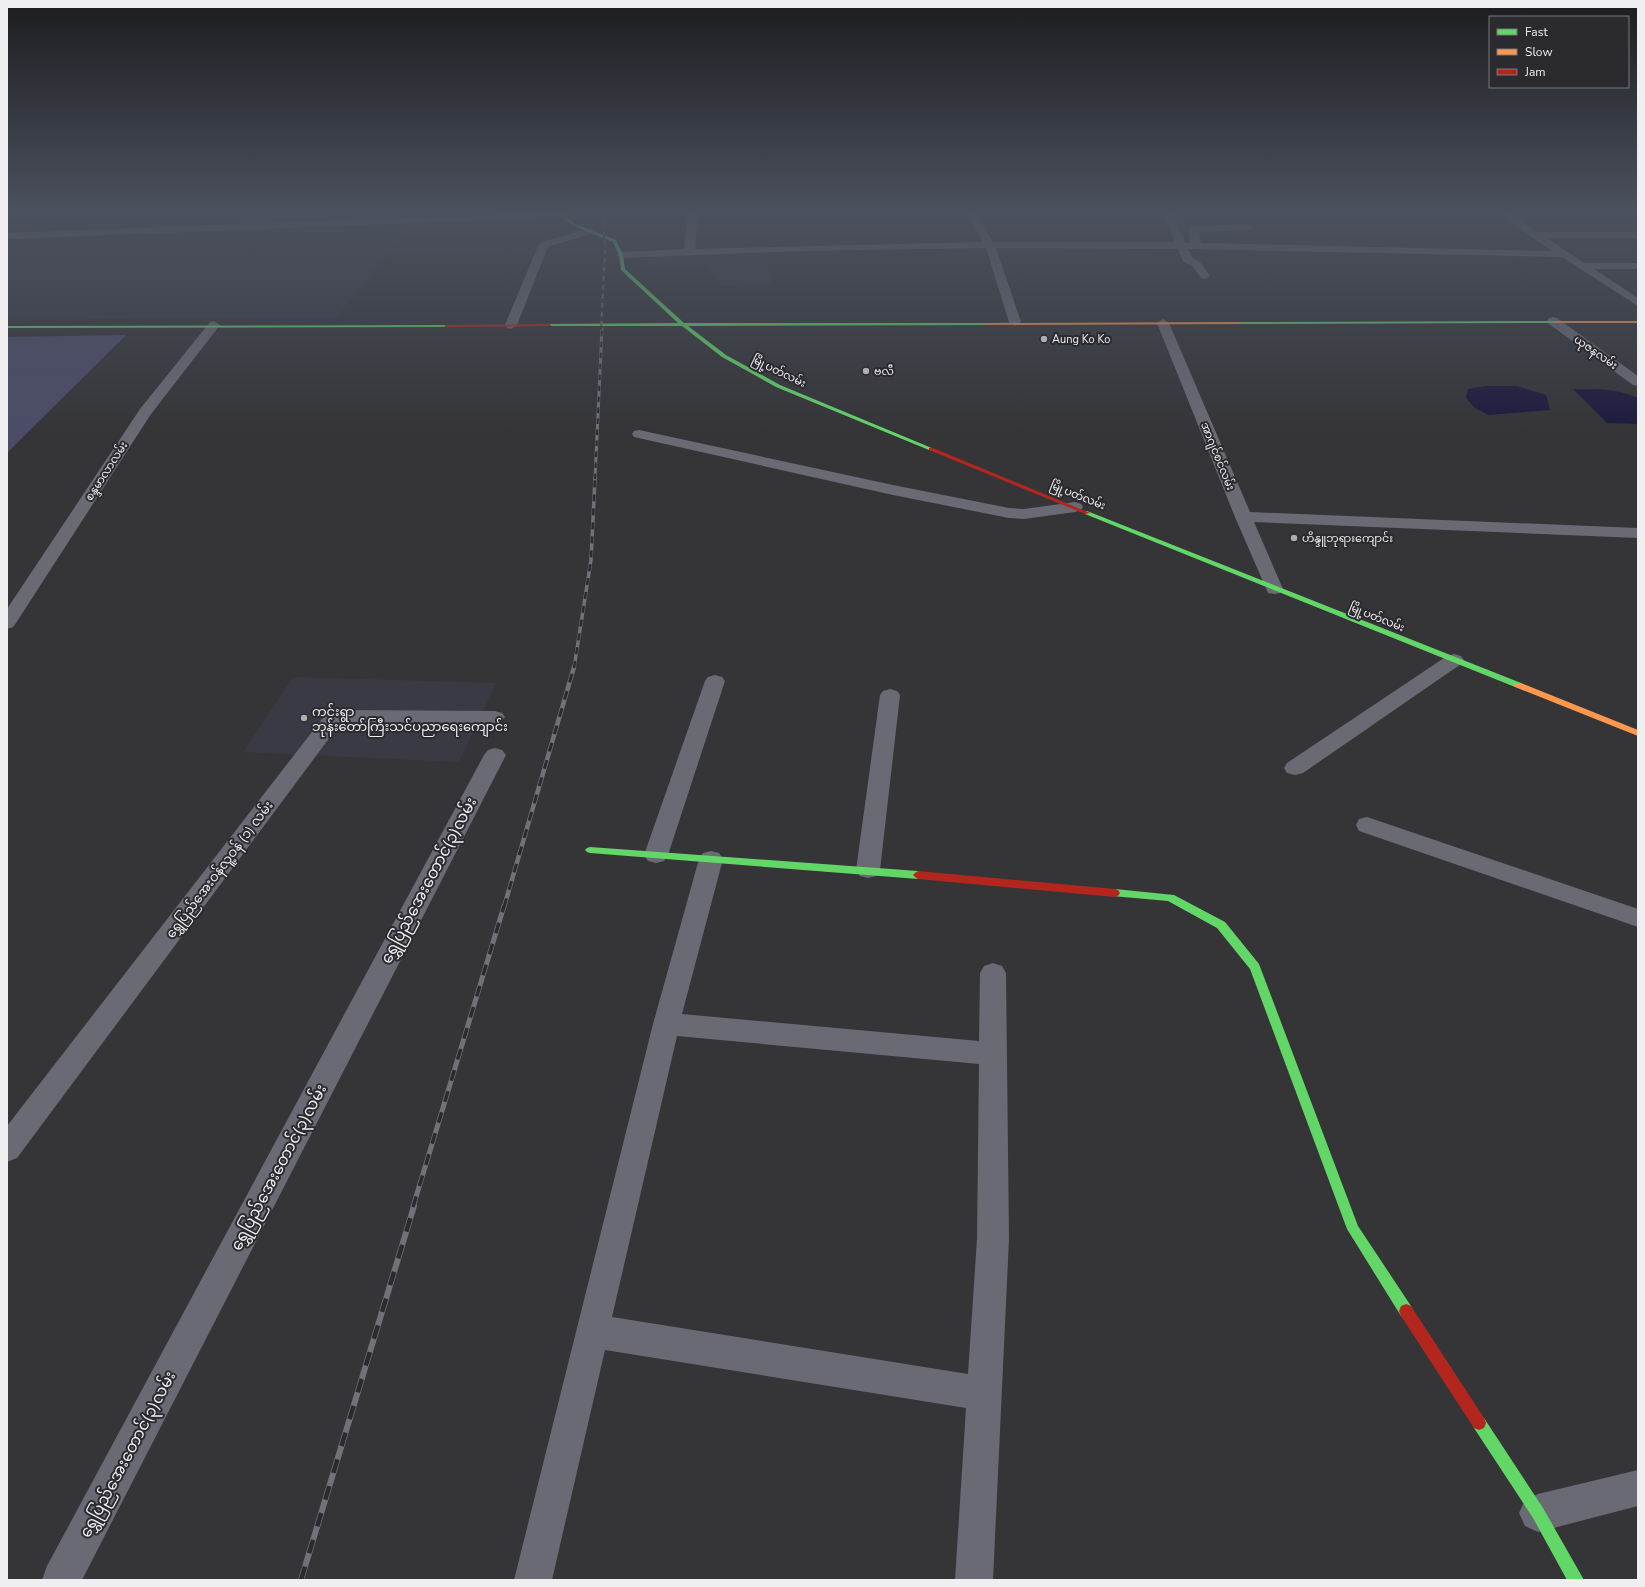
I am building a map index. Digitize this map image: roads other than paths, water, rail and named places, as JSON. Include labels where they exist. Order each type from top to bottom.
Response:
[{"type":"street","points":[[511,324],[527,285]]},
{"type":"street","name":"မြို့ပတ်လမ်း","points":[[639,285],[682,324],[724,356],[778,386],[1274,589],[1638,733]]},
{"type":"street","points":[[1003,285],[1015,322]]},
{"type":"street","points":[[1612,285],[1638,303]]},
{"type":"street","points":[[7,326],[1015,322],[1638,322]]},
{"type":"street","name":"ယုဇနလမ်း","points":[[1553,322],[1635,378]]},
{"type":"street","name":"အာဂျင်စင်လမ်း","points":[[1163,323],[1274,589]]},
{"type":"street","name":"စန္ဒမာလာလမ်း","points":[[7,623],[145,412],[214,325]]},
{"type":"street","points":[[639,434],[893,490],[1009,513],[1024,514],[1075,507]]},
{"type":"street","points":[[1243,517],[1638,533]]},
{"type":"street","points":[[1295,768],[1454,660]]},
{"type":"street","points":[[656,855],[715,681]]},
{"type":"street","points":[[868,870],[890,695]]},
{"type":"street","name":"ရွှေပြည်အေးဝန်လူ့ဝန် (၁) လမ်း","points":[[7,1149],[329,724],[339,716],[495,717]]},
{"type":"street","name":"ရွှေပြည်အေးတောင်(၃)လမ်း","points":[[61,1580],[494,754]]},
{"type":"street","points":[[1367,825],[1638,918]]},
{"type":"street","points":[[590,850],[868,870],[1170,898],[1221,925],[1255,967],[1353,1229],[1538,1513],[1576,1580]]},
{"type":"street","points":[[533,1580],[666,1024],[712,859]]},
{"type":"street","points":[[974,1580],[993,1239],[993,973]]},
{"type":"street","points":[[666,1024],[993,1054]]},
{"type":"street","points":[[593,1331],[984,1394]]},
{"type":"street","points":[[1538,1513],[1638,1488]]},
{"type":"railway","points":[[601,330],[603,285]]},
{"type":"railway","points":[[595,479],[602,329]]},
{"type":"railway","points":[[574,668],[591,560],[595,478]]},
{"type":"railway","points":[[504,907],[574,667]]},
{"type":"railway","points":[[413,1207],[504,906]]},
{"type":"railway","points":[[301,1580],[414,1206]]},
{"type":"place","name":"Aung Ko Ko","points":[[1044,339]]},
{"type":"place","name":"ဗလီ","points":[[866,371]]},
{"type":"place","name":"ဟိန္ဒူဘုရားကျောင်း","points":[[1294,538]]},
{"type":"place","name":"ကင်းရွာ ဘုန်းတော်ကြီးသင်ပညာရေးကျောင်း","points":[[304,718]]}]
